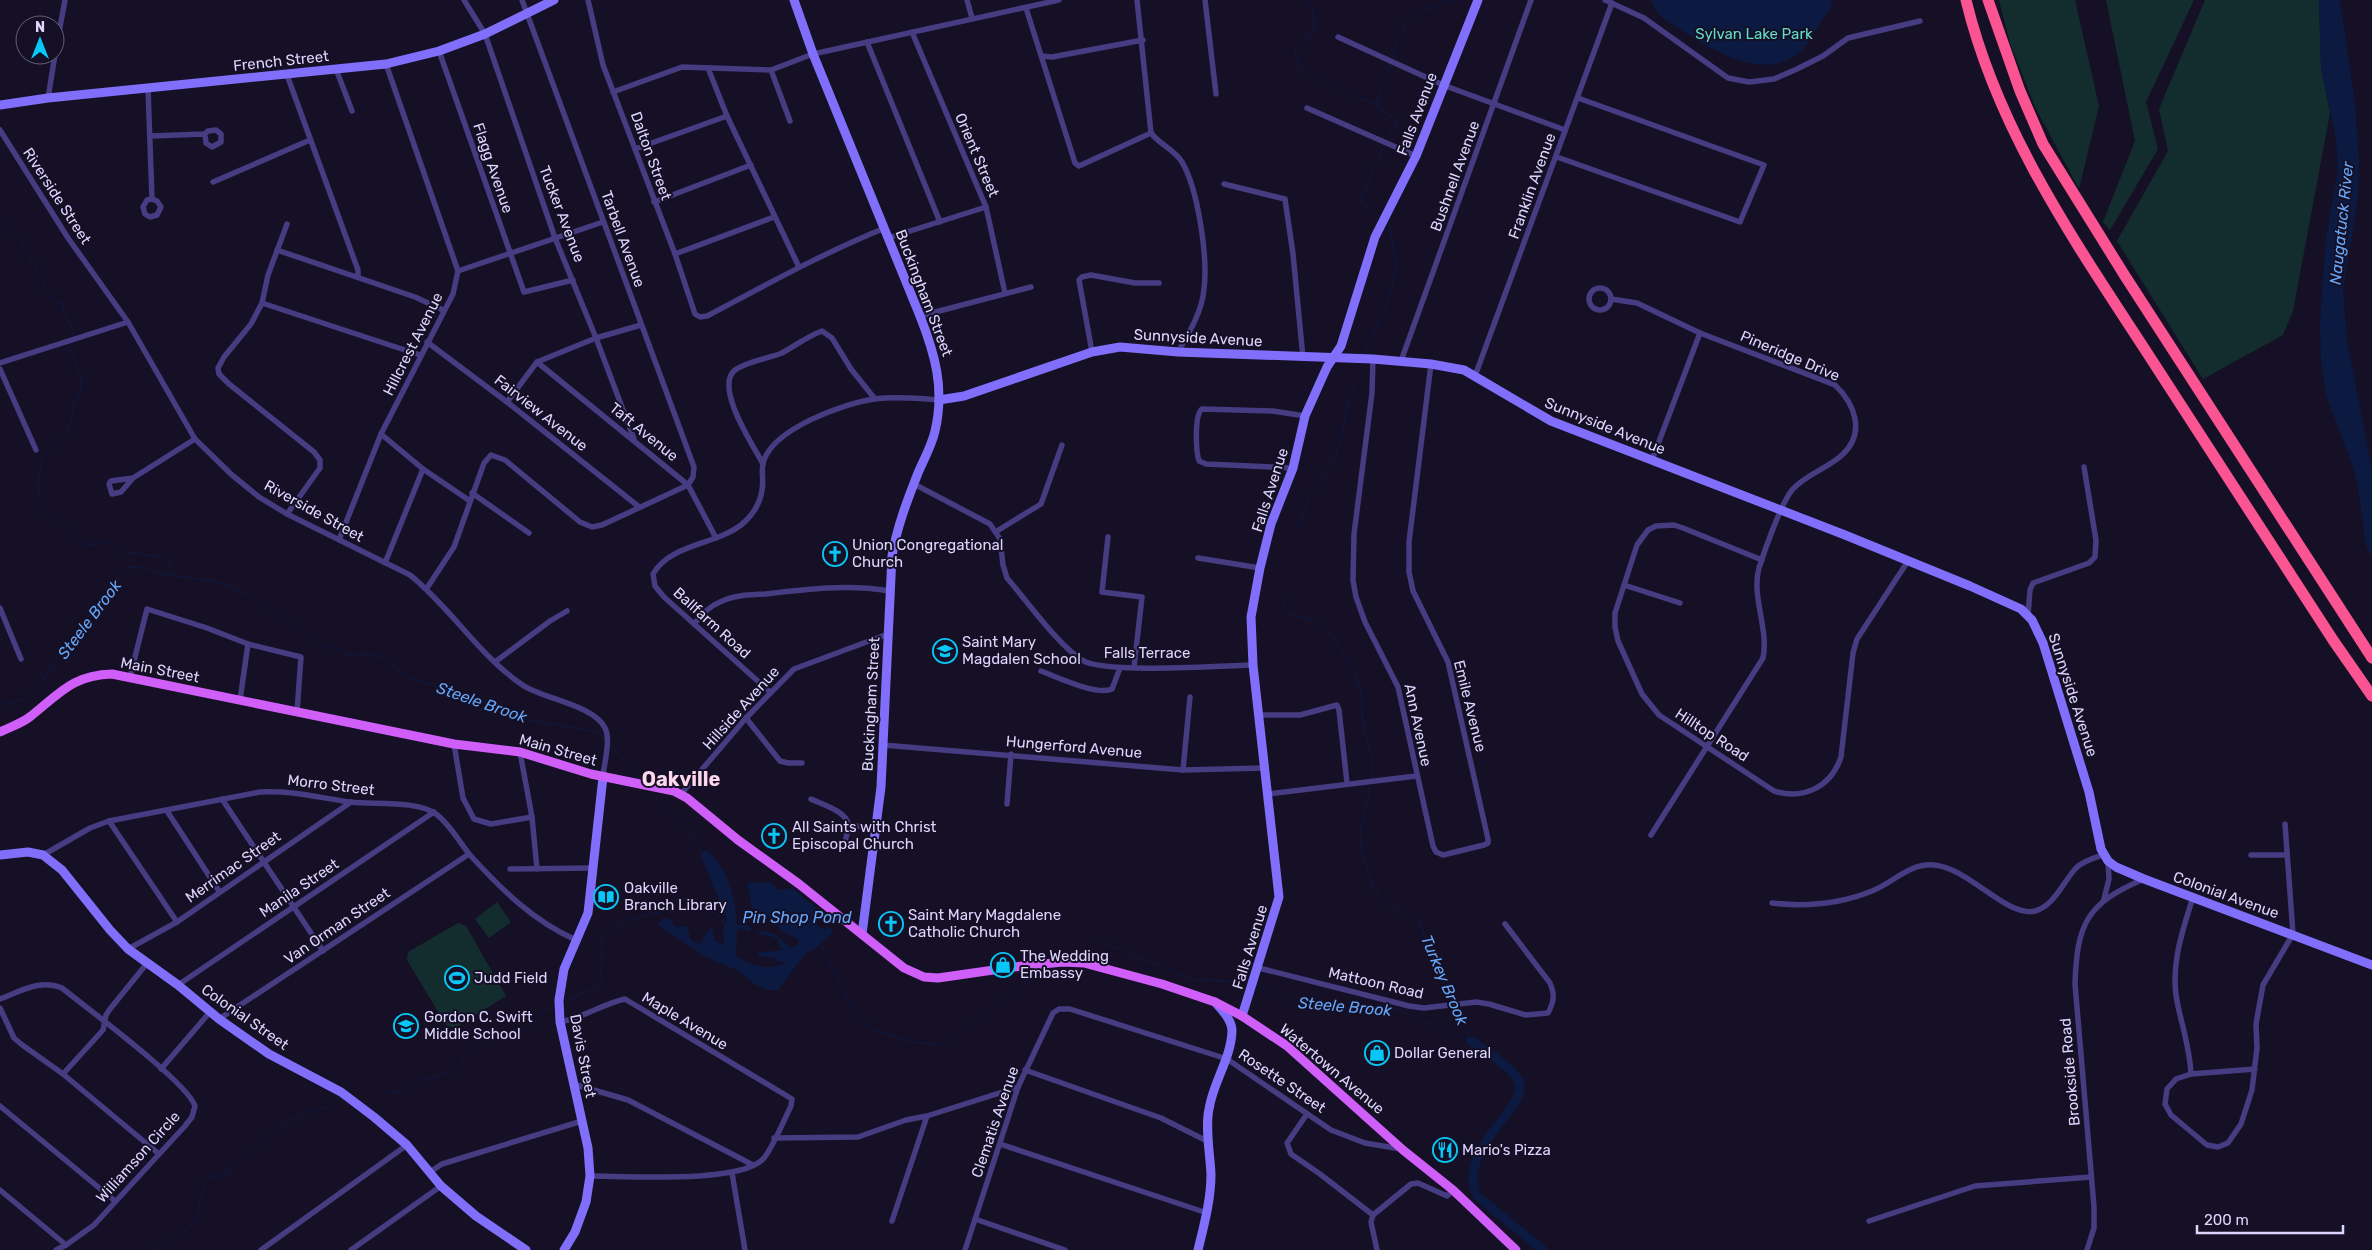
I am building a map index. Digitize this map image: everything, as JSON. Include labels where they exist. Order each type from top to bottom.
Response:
[{"type":"highway","points":[[1966,0],[1995,89],[2010,126],[2049,197],[2106,289],[2333,640],[2372,696]]},
{"type":"highway","points":[[1988,0],[2020,91],[2043,144],[2125,276],[2372,658]]},
{"type":"main road","name":"Main Street","points":[[0,732],[30,717],[60,690],[75,682],[100,675],[130,677],[454,744],[520,752],[602,777],[656,786],[681,794],[904,968],[924,977],[946,977],[1007,967]]},
{"type":"main road","name":"Watertown Avenue","points":[[1007,967],[1055,962],[1092,964],[1162,984],[1215,1002],[1242,1016],[1287,1046],[1403,1150],[1453,1190],[1516,1250]]},
{"type":"street","points":[[62,15],[65,0]]},
{"type":"street","name":"Tucker Avenue","points":[[464,0],[485,34],[555,238],[596,338],[634,439]]},
{"type":"street","name":"Tarbell Avenue","points":[[522,0],[694,466],[694,477],[688,485]]},
{"type":"street","name":"French Street","points":[[0,105],[48,98],[386,64],[439,51],[485,34],[554,0]]},
{"type":"street","name":"Dalton Street","points":[[588,0],[604,65],[613,92],[675,254],[695,314],[700,317],[707,316],[799,267]]},
{"type":"street","name":"Buckingham Street","points":[[794,0],[813,54],[935,353],[939,400],[935,431],[898,525],[892,556],[877,828],[862,934]]},
{"type":"street","points":[[967,0],[972,18]]},
{"type":"street","points":[[613,92],[682,67],[771,70],[813,54],[1059,0]]},
{"type":"street","points":[[1137,0],[1143,40],[1151,134],[1157,141],[1171,149],[1181,161],[1189,178],[1199,216],[1204,289],[1195,323],[1178,352]]},
{"type":"street","points":[[1205,0],[1216,94]]},
{"type":"street","name":"Falls Avenue","points":[[1242,1016],[1258,971],[1279,897],[1253,665],[1251,617],[1260,568],[1271,524],[1293,468],[1305,416],[1332,358],[1341,346],[1375,237],[1416,156],[1478,0]]},
{"type":"street","name":"Bushnell Avenue","points":[[1401,361],[1531,0]]},
{"type":"street","points":[[1605,0],[1644,18],[1728,78],[1749,82],[1774,79],[1797,69],[1823,56],[1848,38],[1920,22]]},
{"type":"street","name":"Franklin Avenue","points":[[1475,376],[1612,3]]},
{"type":"street","points":[[1026,8],[1075,162],[1079,166],[1151,134]]},
{"type":"street","name":"Orient Street","points":[[912,32],[986,206],[1005,293]]},
{"type":"street","points":[[1338,37],[1443,85],[1565,130]]},
{"type":"street","points":[[1042,56],[1052,57],[1143,40]]},
{"type":"street","points":[[867,42],[940,222]]},
{"type":"street","name":"Flagg Avenue","points":[[439,51],[524,292],[573,280]]},
{"type":"street","points":[[386,64],[458,270],[603,222]]},
{"type":"street","points":[[48,98],[53,65]]},
{"type":"street","points":[[708,68],[727,116],[799,267],[841,246],[885,228]]},
{"type":"street","points":[[336,69],[352,111]]},
{"type":"street","points":[[771,70],[790,121]]},
{"type":"street","points":[[287,75],[336,206],[358,270],[358,277]]},
{"type":"street","points":[[148,88],[152,199]]},
{"type":"street","points":[[1557,157],[1740,222],[1764,165],[1578,98]]},
{"type":"street","points":[[1307,108],[1416,156]]},
{"type":"street","points":[[635,149],[727,116]]},
{"type":"street","name":"Riverside Street","points":[[0,130],[68,238],[128,322],[195,438],[232,475],[260,497],[287,514],[410,575],[427,588],[495,662],[522,686],[582,709],[601,722],[606,731],[602,777]]},
{"type":"street","points":[[151,136],[205,134]]},
{"type":"street","points":[[213,182],[310,140]]},
{"type":"street","points":[[654,202],[750,165]]},
{"type":"street","points":[[1224,184],[1285,199],[1293,254],[1303,358]]},
{"type":"street","points":[[888,238],[986,206]]},
{"type":"street","points":[[675,254],[774,217]]},
{"type":"street","points":[[287,224],[277,250],[262,303],[251,324],[224,357],[218,368],[219,374],[229,384],[314,452],[320,460],[320,468],[287,514]]},
{"type":"street","points":[[277,250],[415,297],[443,310]]},
{"type":"street","name":"Hillcrest Avenue","points":[[339,540],[381,434],[443,310],[453,294],[458,270]]},
{"type":"street","points":[[1092,352],[1079,280],[1082,277],[1091,275],[1135,283],[1159,283]]},
{"type":"street","points":[[920,316],[1031,287]]},
{"type":"street","name":"Pineridge Drive","points":[[1611,299],[1637,303],[1700,333],[1835,386],[1848,397],[1855,413],[1856,428],[1852,441],[1842,455],[1801,481],[1791,492],[1762,560],[1757,578],[1765,644],[1763,658],[1651,835]]},
{"type":"street","points":[[262,303],[420,355]]},
{"type":"street","points":[[0,363],[128,322]]},
{"type":"street","points":[[507,402],[537,362],[596,338],[641,324]]},
{"type":"street","points":[[763,464],[743,426],[727,388],[728,378],[735,370],[781,353],[822,331],[832,338],[874,399]]},
{"type":"street","points":[[1652,460],[1700,333]]},
{"type":"street","name":"Fairview Avenue","points":[[427,342],[507,402],[638,506]]},
{"type":"street","name":"Sunnyside Avenue","points":[[939,400],[964,396],[1092,352],[1120,347],[1178,352],[1303,358],[1373,358],[1454,368],[1475,376],[1551,421],[2000,598],[2028,615],[2040,635],[2049,662],[2087,784],[2095,826],[2105,858]]},
{"type":"street","name":"Ann Avenue","points":[[1373,358],[1372,393],[1354,534],[1353,580],[1363,617],[1398,687],[1416,776],[1436,852]]},
{"type":"street","name":"Taft Avenue","points":[[537,362],[634,439],[688,485],[716,538]]},
{"type":"street","name":"Emile Avenue","points":[[1431,364],[1409,542],[1410,580],[1413,592],[1448,662],[1478,789],[1488,843],[1443,854],[1436,852]]},
{"type":"street","points":[[0,369],[36,450]]},
{"type":"street","name":"Ballfarm Road","points":[[770,692],[664,597],[656,586],[653,574],[658,564],[669,556],[716,538],[741,525],[756,510],[762,490],[763,464],[769,450],[779,439],[798,426],[874,399],[912,398],[939,400]]},
{"type":"street","points":[[1293,468],[1206,464],[1200,462],[1197,444],[1199,410],[1202,408],[1273,411],[1305,416]]},
{"type":"street","points":[[381,434],[424,469],[470,501]]},
{"type":"street","points":[[133,478],[195,438]]},
{"type":"street","points":[[914,484],[969,511],[990,524],[997,531],[1041,504],[1062,445]]},
{"type":"street","points":[[427,588],[454,547],[484,464],[491,455],[505,460],[580,522],[592,527],[602,525],[638,506],[688,485]]},
{"type":"street","points":[[2028,615],[2030,590],[2033,583],[2089,563],[2095,557],[2096,540],[2084,467]]},
{"type":"street","points":[[385,563],[424,469]]},
{"type":"street","points":[[472,494],[530,533]]},
{"type":"street","name":"Hilltop Road","points":[[1762,560],[1674,525],[1656,526],[1648,530],[1637,545],[1615,613],[1614,627],[1618,641],[1642,694],[1659,715],[1774,791],[1794,795],[1814,790],[1834,773],[1841,757],[1857,639],[1908,561]]},
{"type":"street","name":"Falls Terrace","points":[[997,531],[1007,578],[1066,647],[1083,661],[1098,666],[1120,668],[1253,665]]},
{"type":"street","points":[[1108,537],[1102,592],[1142,597],[1134,667]]},
{"type":"street","points":[[1198,558],[1260,568]]},
{"type":"street","points":[[694,624],[707,609],[722,601],[738,597],[808,588],[850,586],[890,591]]},
{"type":"street","points":[[1624,586],[1680,603]]},
{"type":"street","points":[[0,608],[21,660]]},
{"type":"street","points":[[130,677],[147,610],[207,628],[248,644],[301,657],[297,712]]},
{"type":"street","points":[[495,662],[550,621],[567,611]]},
{"type":"street","name":"Hillside Avenue","points":[[681,794],[746,718],[794,669],[888,634]]},
{"type":"street","points":[[240,700],[248,644]]},
{"type":"street","points":[[1041,671],[1080,686],[1103,691],[1112,689],[1120,668]]},
{"type":"street","points":[[1183,770],[1190,697]]},
{"type":"street","points":[[1259,715],[1300,715],[1336,705],[1339,710],[1347,783]]},
{"type":"street","points":[[746,718],[780,761],[802,763]]},
{"type":"street","points":[[454,744],[463,798],[474,819],[491,824],[532,817]]},
{"type":"street","name":"Hungerford Avenue","points":[[883,745],[1010,754],[1183,770],[1264,768]]},
{"type":"street","points":[[520,752],[532,817],[537,869]]},
{"type":"street","points":[[1008,804],[1010,754]]},
{"type":"street","points":[[1268,794],[1416,776]]},
{"type":"street","name":"Davis Street","points":[[567,1248],[586,1202],[590,1176],[588,1148],[560,1022],[559,1000],[564,969],[588,913],[602,777]]},
{"type":"street","name":"Morro Street","points":[[43,855],[90,828],[109,821],[260,792],[277,791],[351,802],[412,807],[434,812]]},
{"type":"street","points":[[811,798],[842,816],[848,825],[844,844]]},
{"type":"street","points":[[222,800],[323,951]]},
{"type":"street","name":"Merrimac Street","points":[[128,949],[177,922],[219,891],[351,802]]},
{"type":"street","points":[[167,811],[219,891]]},
{"type":"street","points":[[434,812],[442,818],[469,854],[516,902],[561,934],[576,940]]},
{"type":"street","name":"Manila Street","points":[[178,985],[434,812]]},
{"type":"street","points":[[109,821],[177,922]]},
{"type":"street","points":[[2254,1069],[2191,1074],[2176,1079],[2167,1089],[2166,1104],[2171,1115],[2207,1145],[2218,1147],[2228,1143],[2241,1124],[2251,1098],[2257,1048],[2256,1024],[2263,985],[2293,934],[2285,824]]},
{"type":"street","points":[[848,825],[877,828]]},
{"type":"street","points":[[0,855],[28,852],[43,855]]},
{"type":"street","name":"Van Orman Street","points":[[219,1020],[469,854]]},
{"type":"street","name":"Colonial Street","points":[[43,855],[62,870],[110,930],[128,949],[178,985],[219,1020],[269,1054],[341,1092],[407,1145],[442,1186],[476,1216],[526,1250]]},
{"type":"street","points":[[2251,855],[2286,855]]},
{"type":"street","points":[[1772,903],[1814,905],[1852,899],[1874,891],[1905,871],[1919,866],[1933,865],[1964,875],[2013,908],[2026,912],[2037,910],[2047,905],[2077,868],[2105,858],[2109,880],[2104,899]]},
{"type":"street","name":"Colonial Avenue","points":[[2105,858],[2116,867],[2144,879],[2372,965]]},
{"type":"street","points":[[510,869],[593,868]]},
{"type":"street","name":"Brookside Road","points":[[2087,1250],[2094,1228],[2094,1207],[2075,984],[2076,959],[2080,938],[2088,915],[2104,899],[2144,879]]},
{"type":"street","points":[[2191,1074],[2190,1052],[2178,1006],[2175,982],[2182,932],[2193,897]]},
{"type":"street","name":"Mattoon Road","points":[[1258,971],[1409,1006],[1424,1008],[1476,1002],[1489,1004],[1526,1016],[1548,1013],[1554,999],[1550,983],[1504,924]]},
{"type":"street","points":[[63,1074],[103,1030],[110,1009],[148,962]]},
{"type":"street","name":"Williamson Circle","points":[[0,999],[36,985],[55,985],[62,988],[161,1068],[185,1091],[195,1106],[192,1117],[185,1126],[94,1225],[56,1250]]},
{"type":"street","name":"Maple Avenue","points":[[560,1022],[576,1019],[610,1002],[625,999],[792,1099],[791,1106],[774,1138]]},
{"type":"street","points":[[1198,1250],[1207,1213],[1210,1177],[1208,1112],[1210,1099],[1227,1059],[1232,1032],[1230,1023],[1215,1002]]},
{"type":"street","points":[[0,1008],[14,1038],[63,1074],[159,1154]]},
{"type":"street","name":"Rosette Street","points":[[1059,1009],[1070,1009],[1227,1059],[1331,1130],[1365,1143],[1403,1150]]},
{"type":"street","name":"Clematis Avenue","points":[[965,1250],[1018,1087],[1053,1012],[1059,1009]]},
{"type":"street","points":[[161,1068],[210,1012]]},
{"type":"street","points":[[1025,1070],[1161,1118],[1210,1142]]},
{"type":"street","points":[[574,1084],[628,1100],[753,1166]]},
{"type":"street","points":[[590,1176],[660,1177],[732,1173],[753,1166],[764,1158],[774,1138],[858,1137],[906,1120],[927,1116],[1018,1087]]},
{"type":"street","points":[[0,1106],[115,1201]]},
{"type":"street","points":[[1307,1114],[1287,1143],[1291,1154],[1373,1215]]},
{"type":"street","points":[[892,1221],[927,1116]]},
{"type":"street","points":[[430,1172],[442,1164],[582,1121]]},
{"type":"street","points":[[1000,1144],[1207,1213]]},
{"type":"street","points":[[261,1250],[407,1145]]},
{"type":"street","points":[[732,1173],[745,1250]]},
{"type":"street","points":[[1870,1221],[1976,1186],[2091,1177]]},
{"type":"street","points":[[1377,1250],[1372,1222],[1373,1215],[1411,1184],[1418,1183],[1447,1196],[1453,1190]]},
{"type":"street","points":[[351,1250],[442,1186]]},
{"type":"street","points":[[0,1190],[66,1245]]},
{"type":"street","points":[[975,1219],[1065,1250]]},
{"type":"green space","points":[[1999,0],[2075,0],[2099,106],[2079,189],[2035,107],[2010,43]]},
{"type":"green space","points":[[2106,0],[2194,0],[2146,102],[2158,149],[2110,230],[2103,222],[2135,141]]},
{"type":"green space","points":[[2205,0],[2319,0],[2321,68],[2330,113],[2293,311],[2283,335],[2203,379],[2117,241],[2168,151],[2159,109]]},
{"type":"green space","points":[[497,902],[511,922],[489,938],[475,919]]},
{"type":"green space","name":"Judd Field","points":[[458,923],[466,926],[506,996],[455,1028],[446,1025],[407,960],[408,952]]},
{"type":"water","name":"Sylvan Lake Park","points":[[1651,0],[1832,0],[1829,11],[1801,51],[1788,60],[1774,64],[1759,64],[1729,57],[1701,43],[1662,17]]},
{"type":"water","name":"Naugatuck River","points":[[2319,0],[2340,0],[2355,104],[2359,159],[2358,197],[2343,292],[2347,340],[2372,470],[2372,557],[2366,545],[2358,487],[2353,467],[2326,395],[2321,361],[2320,322],[2326,237],[2338,171],[2336,139],[2321,68]]},
{"type":"water","name":"Pin Shop Pond","points":[[706,851],[720,865],[725,874],[735,905],[737,925],[746,925],[752,928],[749,931],[740,928],[737,931],[736,957],[748,963],[769,967],[782,965],[787,961],[775,962],[775,958],[759,956],[757,953],[783,950],[777,943],[779,942],[777,938],[755,933],[757,932],[769,932],[780,938],[791,948],[799,943],[798,939],[781,931],[776,922],[752,908],[749,890],[746,887],[749,883],[769,882],[779,890],[792,888],[818,909],[817,926],[823,929],[830,928],[834,932],[812,951],[807,951],[778,990],[769,990],[756,985],[738,971],[705,956],[658,925],[663,919],[668,919],[676,927],[687,926],[691,940],[697,943],[700,943],[710,928],[712,928],[715,941],[722,945],[724,943],[723,929],[727,920],[700,853]]},
{"type":"waterway","points":[[1307,0],[1312,6],[1315,28],[1306,40],[1295,49],[1299,68],[1376,104]]},
{"type":"waterway","name":"Turkey Brook","points":[[1392,59],[1398,40],[1410,15],[1453,0]]},
{"type":"waterway","name":"Turkey Brook","points":[[1377,104],[1391,63]]},
{"type":"waterway","name":"Turkey Brook","points":[[1377,105],[1378,109],[1395,118],[1396,123],[1388,138]]},
{"type":"waterway","name":"Turkey Brook","points":[[1378,214],[1360,201],[1383,148]]},
{"type":"waterway","points":[[0,219],[15,233],[54,301],[64,304],[62,311],[71,325],[73,336]]},
{"type":"waterway","name":"Turkey Brook","points":[[1363,354],[1378,326],[1394,278],[1394,254],[1390,227],[1387,223]]},
{"type":"waterway","points":[[69,345],[81,376],[81,388],[74,405],[68,434],[43,456],[38,479],[39,497],[44,513],[58,519],[78,540],[85,544],[92,545],[103,540],[125,552],[163,557],[170,561],[171,574]]},
{"type":"waterway","name":"Turkey Brook","points":[[1297,527],[1308,500],[1335,457],[1343,431],[1348,399],[1356,383]]},
{"type":"waterway","name":"Steele Brook","points":[[0,705],[20,700],[34,693],[61,653],[122,571],[128,567],[138,567],[162,574],[215,581],[252,596],[319,643],[348,654],[374,655],[386,660],[409,678],[475,698],[513,717],[597,732],[605,740]]},
{"type":"waterway","name":"Turkey Brook","points":[[1280,596],[1289,614],[1312,620],[1333,636],[1352,668],[1361,691],[1363,723],[1372,759],[1371,779]]},
{"type":"waterway","name":"Steele Brook","points":[[610,745],[640,780]]},
{"type":"waterway","name":"Turkey Brook","points":[[1371,783],[1360,833],[1361,847],[1369,876],[1380,899],[1413,916],[1420,922],[1428,949],[1453,1003]]},
{"type":"waterway","name":"Steele Brook","points":[[649,790],[666,809],[687,826],[703,853]]},
{"type":"waterway","points":[[567,1000],[598,986],[601,978],[602,937],[628,920],[667,910],[672,901],[688,899],[693,907],[697,903],[707,905],[712,912],[723,919],[724,926]]},
{"type":"waterway","name":"Steele Brook","points":[[1099,941],[1193,980],[1247,982]]},
{"type":"waterway","name":"Steele Brook","points":[[821,945],[859,1017],[874,1030],[912,1042],[934,1044],[953,1039],[1044,969]]},
{"type":"waterway","name":"Steele Brook","points":[[1053,958],[1056,955]]},
{"type":"waterway","name":"Steele Brook","points":[[1256,985],[1296,1005],[1344,1009],[1382,1007],[1402,1011],[1470,1041]]},
{"type":"waterway","name":"Turkey Brook","points":[[1455,1007],[1471,1041]]},
{"type":"waterway","points":[[388,1093],[401,1092],[425,1080],[458,1070],[471,1049],[486,1041],[528,1028],[541,1014],[551,1008]]},
{"type":"waterway","name":"Steele Brook","points":[[1471,1041],[1506,1066],[1520,1084],[1519,1094],[1513,1105],[1483,1147],[1476,1162],[1473,1179],[1477,1196],[1543,1250]]},
{"type":"waterway","points":[[152,1250],[172,1240],[190,1227],[199,1210],[205,1184],[211,1176],[225,1176],[230,1168],[258,1148],[270,1134],[286,1122],[310,1111],[329,1106],[339,1097]]},
{"type":"place","name":"Union Congregational Church","points":[[835,554]]},
{"type":"place","name":"Saint Mary Magdalen School","points":[[945,651]]},
{"type":"place","name":"All Saints with Christ Episcopal Church","points":[[774,836]]},
{"type":"place","name":"Oakville Branch Library","points":[[606,897]]},
{"type":"place","name":"Saint Mary Magdalene Catholic Church","points":[[891,924]]},
{"type":"place","name":"The Wedding Embassy","points":[[1003,965]]},
{"type":"place","name":"Judd Field","points":[[457,978]]},
{"type":"place","name":"Gordon C. Swift Middle School","points":[[406,1026]]},
{"type":"place","name":"Dollar General","points":[[1377,1053]]},
{"type":"place","name":"Mario's Pizza","points":[[1445,1150]]},
{"type":"district","name":"Oakville","points":[[681,779]]}]
